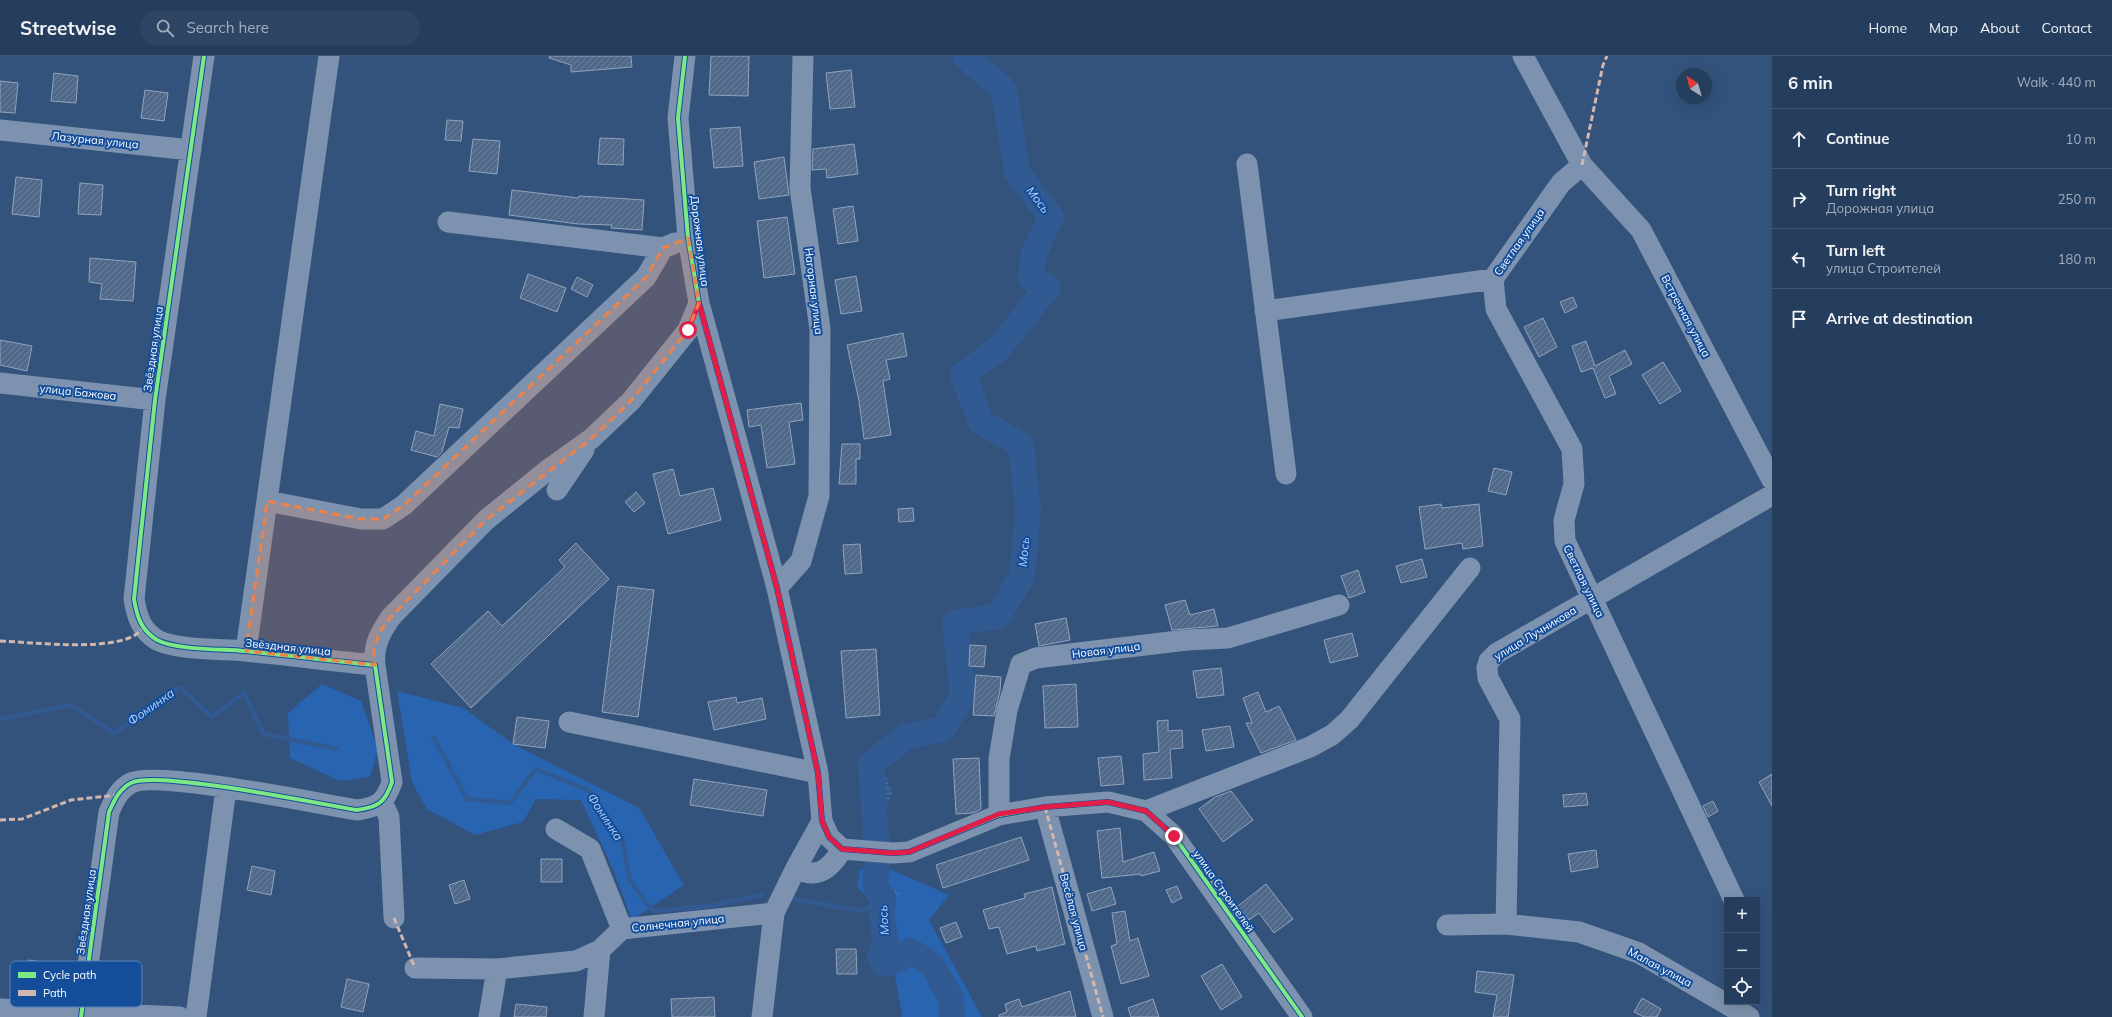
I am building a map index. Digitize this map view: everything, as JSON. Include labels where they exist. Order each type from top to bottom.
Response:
[{"type":"street","name":"Звёздная улица","points":[[204,56],[155,400],[134,599],[136,615],[142,629],[157,640],[175,646],[246,651],[375,665]]},
{"type":"street","name":"Звёздная улица","points":[[246,651],[329,56]]},
{"type":"street","name":"Нагорная улица","points":[[777,588],[801,561],[819,496],[820,329],[800,188],[803,56]]},
{"type":"street","name":"Встречная улица","points":[[1523,56],[1582,165],[1641,230],[1772,480]]},
{"type":"street","name":"Дорожная улица","points":[[683,58],[678,118],[688,238],[699,303],[777,588],[818,773],[822,821]]},
{"type":"street","name":"Лазурная улица","points":[[0,130],[191,150]]},
{"type":"street","points":[[1247,164],[1286,474]]},
{"type":"street","name":"Светлая улица","points":[[1582,165],[1561,183],[1493,278],[1496,309],[1572,449],[1574,484],[1564,520],[1565,541],[1733,897]]},
{"type":"street","points":[[448,222],[663,248],[688,238]]},
{"type":"street","points":[[267,501],[361,519],[383,519],[404,505],[646,277],[663,248]]},
{"type":"street","points":[[1265,311],[1493,278]]},
{"type":"street","points":[[394,918],[389,817],[382,802],[388,795],[392,782],[374,651],[379,634],[391,617],[486,520],[549,469],[591,439],[631,401],[688,330],[699,303]]},
{"type":"street","name":"улица Бажова","points":[[0,383],[155,400]]},
{"type":"street","points":[[557,490],[591,439]]},
{"type":"street","name":"улица Лучникова","points":[[1506,924],[1510,719],[1488,678],[1487,668],[1489,661],[1497,653],[1772,495]]},
{"type":"street","points":[[1146,811],[1310,747],[1332,735],[1349,720],[1470,568]]},
{"type":"street","name":"Новая улица","points":[[999,814],[998,759],[1007,710],[1021,664],[1036,658],[1187,640],[1228,638],[1339,605]]},
{"type":"street","points":[[569,722],[818,773]]},
{"type":"street","name":"Звёздная улица","points":[[88,961],[109,812],[117,795],[131,783],[152,779],[226,788],[357,810],[372,808],[382,802]]},
{"type":"street","points":[[196,1017],[226,788]]},
{"type":"street","name":"улица Строителей","points":[[842,849],[892,853],[909,852],[999,814],[1045,807],[1108,802],[1146,811],[1174,836],[1302,1017]]},
{"type":"street","name":"Весёлая улица","points":[[1045,807],[1103,1017]]},
{"type":"street","points":[[796,868],[811,874],[825,869],[837,858],[842,849],[829,837],[822,821]]},
{"type":"street","points":[[762,1017],[774,913],[796,868],[822,821]]},
{"type":"street","points":[[556,829],[590,849],[622,929]]},
{"type":"street","name":"Солнечная улица","points":[[415,968],[497,969],[576,961],[600,950],[622,929],[774,913]]},
{"type":"street","name":"Малая улица","points":[[1447,925],[1506,924],[1579,932],[1639,953],[1724,1000]]},
{"type":"street","points":[[594,1017],[600,950]]},
{"type":"street","points":[[489,1017],[497,969]]},
{"type":"street","name":"Малая улица","points":[[1732,1005],[1749,1017]]},
{"type":"street","points":[[0,1009],[81,1015],[180,1017]]},
{"type":"highlighted area","points":[[688,238],[699,303],[688,330],[631,401],[591,439],[486,520],[391,617],[379,633],[374,651],[375,665],[246,651],[267,501],[361,519],[383,519],[404,505],[646,277],[663,248]]},
{"type":"green space","points":[[322,684],[361,701],[378,749],[370,777],[340,781],[290,758],[288,713]]},
{"type":"green space","points":[[397,691],[463,708],[513,744],[639,808],[684,885],[632,920],[613,869],[581,800],[536,799],[523,822],[475,835],[427,809],[412,782]]},
{"type":"green space","points":[[878,864],[949,895],[929,920],[982,1017],[901,1017],[902,1014],[884,917],[857,886],[860,870]]},
{"type":"green space","points":[[885,878],[889,880],[891,887],[900,890],[902,893],[900,898],[893,903],[878,900],[870,892],[872,882]]},
{"type":"shaded area","points":[[878,765],[882,765],[892,793],[888,804],[882,806],[880,802],[868,799],[863,780],[867,767],[872,771]]},
{"type":"building","points":[[550,56],[631,56],[632,67],[571,72],[571,65],[549,58]]},
{"type":"building","points":[[711,56],[749,56],[748,96],[709,95]]},
{"type":"building","points":[[851,70],[855,107],[830,109],[826,73]]},
{"type":"building","points":[[54,73],[78,76],[76,103],[51,101]]},
{"type":"building","points":[[0,81],[18,83],[15,113],[0,112]]},
{"type":"building","points":[[145,90],[168,93],[164,121],[141,118]]},
{"type":"building","points":[[447,120],[463,121],[461,141],[445,140]]},
{"type":"building","points":[[740,127],[743,166],[714,168],[710,129]]},
{"type":"building","points":[[600,138],[624,139],[623,165],[598,164]]},
{"type":"building","points":[[473,139],[500,141],[497,174],[469,171]]},
{"type":"building","points":[[854,144],[858,174],[827,178],[826,169],[812,170],[813,149]]},
{"type":"building","points":[[784,157],[789,195],[759,199],[754,162]]},
{"type":"building","points":[[16,177],[42,180],[39,217],[12,214]]},
{"type":"building","points":[[80,183],[103,185],[101,215],[78,214]]},
{"type":"building","points":[[512,190],[579,198],[579,196],[644,200],[642,230],[611,228],[612,225],[578,224],[509,215]]},
{"type":"building","points":[[853,206],[858,241],[838,244],[833,209]]},
{"type":"building","points":[[787,217],[795,274],[764,278],[757,221]]},
{"type":"building","points":[[90,258],[136,262],[133,301],[100,299],[102,284],[89,282]]},
{"type":"building","points":[[528,274],[566,288],[557,312],[520,298]]},
{"type":"building","points":[[856,276],[862,311],[841,314],[835,280]]},
{"type":"building","points":[[577,277],[593,285],[587,297],[571,289]]},
{"type":"building","points":[[1573,297],[1577,307],[1565,313],[1560,302]]},
{"type":"building","points":[[1543,318],[1557,347],[1539,357],[1524,327]]},
{"type":"building","points":[[903,333],[907,356],[886,360],[890,379],[883,381],[891,435],[864,439],[859,401],[847,345]]},
{"type":"building","points":[[0,340],[32,346],[27,371],[0,365]]},
{"type":"building","points":[[1586,341],[1595,366],[1625,350],[1632,364],[1609,376],[1616,394],[1605,398],[1593,368],[1581,372],[1572,346]]},
{"type":"building","points":[[1663,362],[1681,391],[1660,404],[1642,375]]},
{"type":"building","points":[[801,403],[803,420],[789,422],[795,464],[767,468],[761,425],[749,427],[747,410]]},
{"type":"building","points":[[440,404],[463,409],[459,428],[449,427],[442,452],[437,457],[411,450],[416,431],[434,436]]},
{"type":"building","points":[[842,444],[860,444],[860,459],[856,459],[856,484],[839,484]]},
{"type":"building","points":[[1494,468],[1512,472],[1506,495],[1488,491]]},
{"type":"building","points":[[673,469],[680,496],[713,488],[721,520],[668,534],[653,474]]},
{"type":"building","points":[[636,492],[645,503],[634,512],[625,502]]},
{"type":"building","points":[[1441,504],[1442,508],[1479,504],[1483,546],[1463,549],[1462,543],[1425,549],[1419,507]]},
{"type":"building","points":[[913,508],[914,521],[899,522],[898,509]]},
{"type":"building","points":[[576,543],[609,579],[471,708],[431,664],[488,611],[502,626],[565,567],[559,560]]},
{"type":"building","points":[[860,544],[862,573],[845,574],[843,545]]},
{"type":"building","points":[[1422,559],[1427,577],[1401,583],[1396,566]]},
{"type":"building","points":[[1358,570],[1365,592],[1349,598],[1341,576]]},
{"type":"building","points":[[618,586],[654,590],[638,717],[602,712]]},
{"type":"building","points":[[1185,600],[1190,615],[1214,609],[1218,626],[1172,630],[1165,605]]},
{"type":"building","points":[[1066,618],[1070,640],[1039,646],[1035,624]]},
{"type":"building","points":[[1352,633],[1358,656],[1330,663],[1324,640]]},
{"type":"building","points":[[970,645],[986,646],[984,667],[969,666]]},
{"type":"building","points":[[876,649],[880,715],[846,718],[841,651]]},
{"type":"building","points":[[1221,668],[1224,695],[1197,698],[1193,671]]},
{"type":"building","points":[[976,675],[1001,677],[1000,691],[994,716],[973,715]]},
{"type":"building","points":[[1076,684],[1078,727],[1045,728],[1043,686]]},
{"type":"building","points":[[1258,692],[1266,712],[1279,706],[1296,740],[1261,753],[1246,723],[1252,723],[1243,698]]},
{"type":"building","points":[[736,697],[737,703],[762,698],[766,719],[714,730],[708,702]]},
{"type":"building","points":[[517,717],[549,721],[545,748],[513,744]]},
{"type":"building","points":[[1168,720],[1168,731],[1182,730],[1183,748],[1170,749],[1172,778],[1144,780],[1143,754],[1159,752],[1157,721]]},
{"type":"building","points":[[1230,726],[1234,747],[1206,751],[1202,730]]},
{"type":"building","points":[[1121,756],[1124,784],[1101,786],[1098,758]]},
{"type":"building","points":[[979,758],[981,809],[973,813],[956,814],[953,759]]},
{"type":"building","points":[[1772,774],[1772,806],[1759,782]]},
{"type":"building","points":[[694,779],[767,790],[763,816],[690,805]]},
{"type":"building","points":[[1231,791],[1253,820],[1223,842],[1199,809],[1215,797]]},
{"type":"building","points":[[1586,793],[1588,805],[1564,807],[1563,795]]},
{"type":"building","points":[[1713,801],[1718,811],[1708,817],[1703,806]]},
{"type":"building","points":[[1120,828],[1123,862],[1154,852],[1160,871],[1141,876],[1141,874],[1102,878],[1097,831]]},
{"type":"building","points":[[1021,837],[1029,860],[943,888],[936,865]]},
{"type":"building","points":[[1596,850],[1598,867],[1571,872],[1568,854]]},
{"type":"building","points":[[541,859],[562,859],[562,882],[541,882]]},
{"type":"building","points":[[252,866],[275,871],[271,895],[247,890]]},
{"type":"building","points":[[464,880],[470,899],[455,904],[449,885]]},
{"type":"building","points":[[1266,884],[1293,919],[1274,933],[1259,913],[1249,920],[1238,906]]},
{"type":"building","points":[[1177,886],[1182,898],[1172,903],[1166,890]]},
{"type":"building","points":[[1052,887],[1065,944],[1037,951],[1036,946],[1007,954],[999,927],[989,929],[983,910],[1025,898],[1024,894]]},
{"type":"building","points":[[1111,887],[1116,904],[1092,911],[1087,894]]},
{"type":"building","points":[[1125,911],[1130,941],[1138,938],[1149,976],[1121,984],[1111,946],[1117,944],[1112,913]]},
{"type":"building","points":[[956,922],[962,937],[946,943],[940,928]]},
{"type":"building","points":[[836,949],[856,949],[857,974],[837,974]]},
{"type":"building","points":[[1222,964],[1242,997],[1221,1010],[1201,976]]},
{"type":"building","points":[[1477,971],[1514,975],[1508,1017],[1493,1017],[1497,995],[1475,992]]},
{"type":"building","points":[[347,979],[369,984],[363,1012],[341,1007]]},
{"type":"building","points":[[1070,991],[1076,1017],[999,1017],[999,1015],[1007,1012],[1005,1004],[1019,999],[1022,1007]]},
{"type":"building","points":[[714,997],[715,1017],[672,1017],[671,999]]},
{"type":"building","points":[[1642,998],[1661,1009],[1657,1017],[1644,1017],[1634,1012]]},
{"type":"building","points":[[1153,999],[1159,1017],[1131,1017],[1128,1008]]},
{"type":"building","points":[[516,1004],[547,1007],[546,1017],[514,1017]]},
{"type":"waterway","name":"Мось","points":[[952,1017],[951,998],[932,965],[911,951],[896,961],[884,964],[880,956],[886,943],[882,918],[883,897],[877,890],[875,882],[878,864],[871,764],[905,737],[943,729],[963,695],[955,623],[998,616],[1022,576],[1028,510],[1021,445],[981,422],[963,375],[999,348],[1048,287],[1031,278],[1033,256],[1051,217],[1017,172],[1004,90],[965,56]]},
{"type":"waterway","name":"Фоминка","points":[[0,719],[70,705],[115,733],[180,687],[212,717],[244,693],[264,734],[337,749]]},
{"type":"waterway","name":"Фоминка","points":[[434,738],[467,799],[510,803],[536,769],[588,790],[622,838],[630,881],[653,911],[711,906],[761,895]]},
{"type":"waterway","name":"Фоминка","points":[[791,899],[863,911],[883,897]]},
{"type":"marked path","points":[[1582,165],[1603,65],[1607,56]]},
{"type":"marked path","points":[[0,641],[76,645],[97,644],[117,642],[132,637],[142,629]]},
{"type":"marked path","points":[[0,820],[22,819],[71,800],[117,795]]},
{"type":"marked path","points":[[1045,807],[1103,1017]]},
{"type":"marked path","points":[[394,918],[415,968]]},
{"type":"cycle path","points":[[89,961],[109,812],[117,796],[131,783],[146,780],[204,784],[276,795],[357,810],[380,803],[387,795],[392,782],[375,665],[234,650],[175,646],[157,640],[147,632],[143,627],[137,612],[134,599],[155,400],[204,56]]},
{"type":"cycle path","points":[[685,56],[678,118],[688,238],[699,303],[777,588],[818,773],[822,821],[829,837],[842,849],[893,853],[909,852],[999,815],[1045,807],[1108,802],[1146,811],[1174,836],[1302,1017]]},
{"type":"cycle path","points":[[81,1017],[82,1007]]},
{"type":"route","points":[[688,330],[699,303],[777,588],[818,773],[822,821],[829,837],[842,849],[892,853],[909,852],[999,814],[1045,807],[1108,802],[1146,811],[1174,836]]}]
